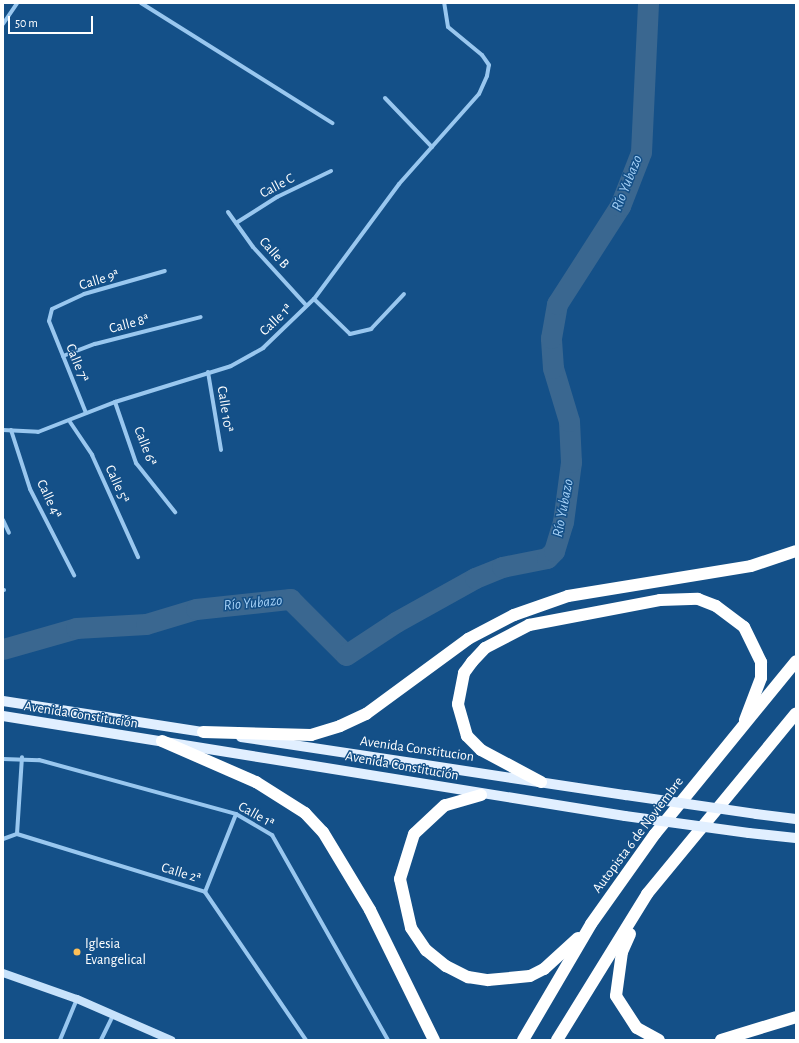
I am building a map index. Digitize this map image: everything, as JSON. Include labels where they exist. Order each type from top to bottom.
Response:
[{"type":"highway","points":[[203,732],[273,736],[311,735],[333,728],[366,714],[468,639],[514,615],[568,596],[751,566],[796,551]]},
{"type":"highway","points":[[541,782],[481,750],[467,736],[458,704],[464,673],[472,662],[485,648],[529,625],[660,600],[698,599],[716,606],[744,627],[760,662],[761,678],[745,720]]},
{"type":"highway","name":"Autopista 6 de Noviembre","points":[[523,1040],[591,924],[655,834],[745,720],[796,661]]},
{"type":"highway","points":[[557,1040],[647,894],[796,713]]},
{"type":"highway","points":[[162,741],[256,782],[305,813],[323,832],[370,910],[434,1040]]},
{"type":"highway","points":[[481,795],[445,805],[414,834],[409,847],[400,879],[402,896],[411,928],[426,950],[446,966],[468,977],[515,980],[544,969],[591,924]]},
{"type":"highway","points":[[647,894],[622,952],[616,996],[637,1028],[659,1040]]},
{"type":"highway","points":[[721,1040],[796,1017]]},
{"type":"main road","name":"Avenida Constitucion","points":[[7,702],[796,819]]},
{"type":"main road","name":"Avenida Constitución","points":[[6,717],[162,741],[481,795],[749,833],[796,838]]},
{"type":"street","points":[[3,24],[17,3]]},
{"type":"street","points":[[141,3],[332,123]]},
{"type":"street","name":"Calle 1ª","points":[[3,430],[38,432],[70,422],[86,413],[115,402],[248,359],[314,299],[399,184],[479,94],[489,65],[448,27],[444,3]]},
{"type":"street","points":[[385,98],[432,147]]},
{"type":"street","name":"Calle C","points":[[236,223],[277,197],[331,171]]},
{"type":"street","name":"Calle B","points":[[228,212],[306,306]]},
{"type":"street","name":"Calle 9ª","points":[[49,321],[52,309],[84,294],[165,271]]},
{"type":"street","points":[[314,299],[350,334],[370,329],[404,294]]},
{"type":"street","name":"Calle 8ª","points":[[63,356],[95,344],[201,317]]},
{"type":"street","name":"Calle 7ª","points":[[49,321],[86,413]]},
{"type":"street","name":"Calle 10ª","points":[[208,372],[221,450]]},
{"type":"street","name":"Calle 6ª","points":[[115,402],[136,462],[175,512]]},
{"type":"street","name":"Calle 5ª","points":[[70,422],[92,455],[138,557]]},
{"type":"street","name":"Calle 4ª","points":[[11,430],[30,489],[74,575]]},
{"type":"street","points":[[3,520],[9,533]]},
{"type":"street","points":[[3,839],[17,834],[22,757]]},
{"type":"street","name":"Calle 1ª","points":[[3,759],[22,757],[236,814],[272,835],[388,1040]]},
{"type":"street","points":[[205,892],[236,814]]},
{"type":"street","name":"Calle 2ª","points":[[17,834],[205,892],[306,1040]]},
{"type":"street","points":[[3,973],[77,999],[171,1040]]},
{"type":"street","points":[[60,1040],[77,999]]},
{"type":"street","points":[[101,1040],[114,1014]]},
{"type":"waterway","name":"Río Yubazo","points":[[3,649],[76,628],[146,624],[196,609],[290,599],[346,655],[396,622],[475,578],[502,567],[547,558],[554,551],[563,522],[571,462],[569,421],[553,368],[551,338],[557,304],[620,206],[641,152],[648,3]]},
{"type":"place","name":"Iglesia Evangelical","points":[[77,952]]}]
